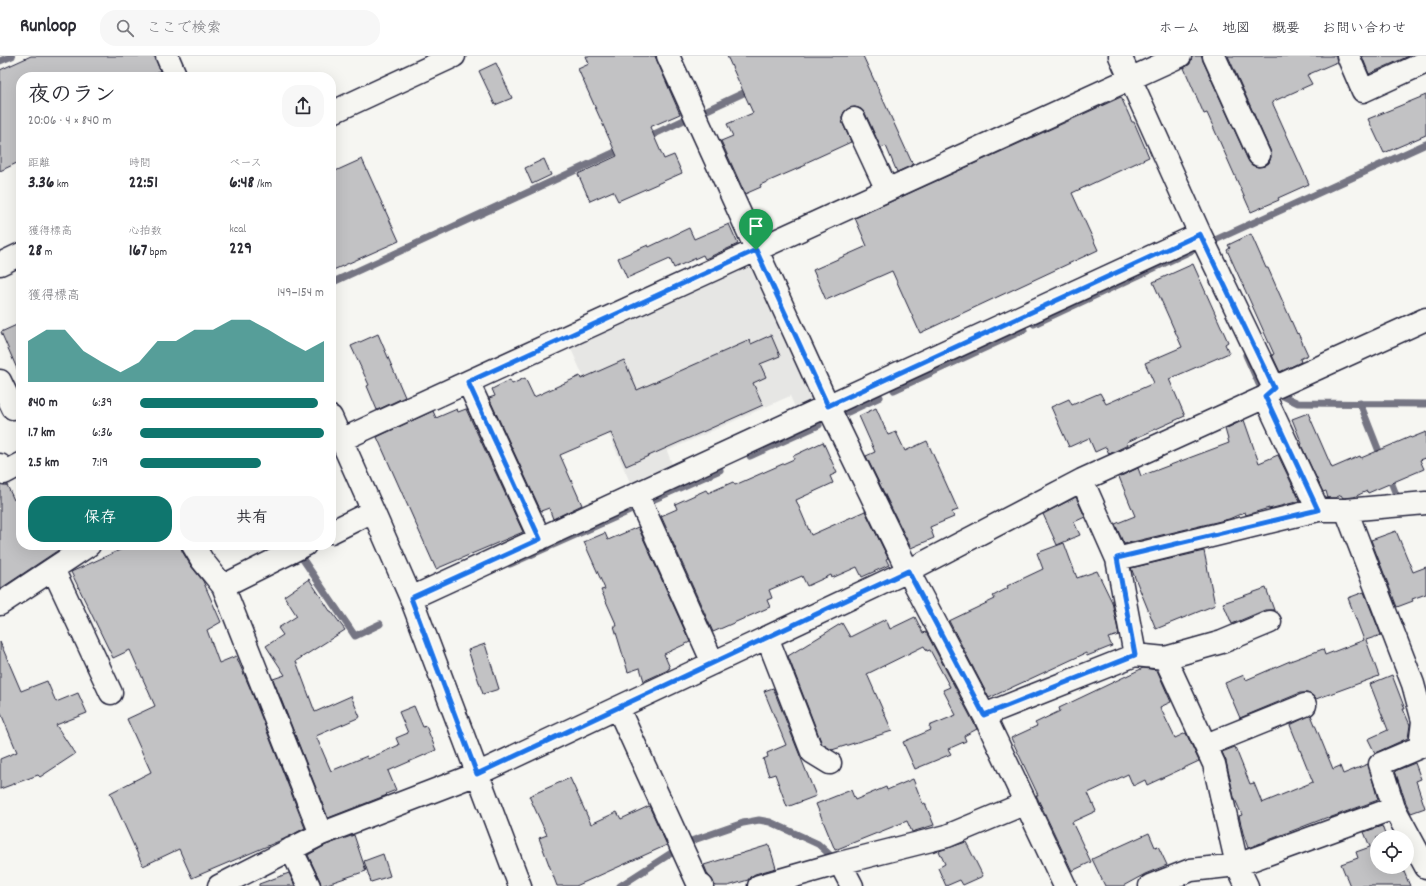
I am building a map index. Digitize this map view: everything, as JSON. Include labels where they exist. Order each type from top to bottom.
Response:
[{"type":"street","points":[[167,56],[174,72]]},
{"type":"street","points":[[336,111],[454,56]]},
{"type":"street","points":[[668,56],[828,406],[908,571],[984,715],[1065,886]]},
{"type":"street","points":[[1120,56],[1269,392],[1318,510]]},
{"type":"street","points":[[341,440],[1180,56]]},
{"type":"street","points":[[1214,56],[1259,155]]},
{"type":"street","points":[[1348,56],[1363,91],[1426,62]]},
{"type":"street","points":[[854,119],[887,190]]},
{"type":"street","points":[[411,598],[1200,234]]},
{"type":"street","points":[[0,264],[16,256]]},
{"type":"street","points":[[219,886],[321,834],[477,774],[618,708],[908,571],[1082,480],[1426,319]]},
{"type":"street","points":[[0,381],[11,408]]},
{"type":"street","points":[[468,382],[540,539]]},
{"type":"street","points":[[336,428],[374,511],[411,598],[520,886]]},
{"type":"street","points":[[0,465],[4,473],[16,467]]},
{"type":"street","points":[[1082,480],[1117,558],[1135,655]]},
{"type":"street","points":[[637,494],[713,663]]},
{"type":"street","points":[[1117,558],[1318,510],[1346,510],[1426,503]]},
{"type":"street","points":[[1346,510],[1413,684],[1423,721],[1420,747],[1380,764],[1394,808],[1426,867]]},
{"type":"street","points":[[336,530],[374,511]]},
{"type":"street","points":[[0,604],[82,550]]},
{"type":"street","points":[[196,550],[202,560],[223,586],[321,834]]},
{"type":"street","points":[[223,586],[295,550]]},
{"type":"street","points":[[53,569],[111,693]]},
{"type":"street","points":[[984,715],[1135,655],[1165,658],[1222,642],[1270,622]]},
{"type":"street","points":[[766,638],[812,752],[830,763]]},
{"type":"street","points":[[1165,658],[1214,764],[1237,865],[1247,886]]},
{"type":"street","points":[[1206,745],[1305,704]]},
{"type":"street","points":[[618,708],[698,883],[702,886]]},
{"type":"street","points":[[759,886],[840,863],[947,836],[1026,803]]},
{"type":"street","points":[[1150,886],[1191,870],[1237,865],[1394,808]]},
{"type":"street","points":[[291,849],[309,886]]},
{"type":"street","points":[[840,863],[852,886]]},
{"type":"shaded area","points":[[740,264],[756,267],[814,396],[807,409],[798,414],[790,396],[667,451],[674,469],[633,489],[568,342]]},
{"type":"building","points":[[31,56],[155,56],[160,71],[16,72],[16,163],[0,171],[0,70]]},
{"type":"building","points":[[586,56],[655,56],[680,114],[650,127],[664,159],[674,155],[682,173],[618,201],[613,191],[590,201],[578,174],[617,156],[578,69],[589,64]]},
{"type":"building","points":[[727,56],[863,56],[913,165],[897,172],[886,146],[881,148],[865,113],[861,109],[855,107],[849,108],[844,112],[842,118],[851,142],[805,163],[806,165],[760,185],[761,187],[745,194],[721,141],[733,136],[727,124],[753,113]]},
{"type":"building","points":[[1192,56],[1202,56],[1248,160],[1252,165],[1258,167],[1269,163],[1271,157],[1270,150],[1228,56],[1336,56],[1337,62],[1307,75],[1312,84],[1272,102],[1309,184],[1278,198],[1279,200],[1251,212],[1207,113],[1204,114],[1184,68],[1190,64]]},
{"type":"building","points":[[1362,56],[1409,56],[1369,74]]},
{"type":"building","points":[[496,63],[512,98],[495,105],[479,71]]},
{"type":"building","points":[[1426,95],[1426,135],[1384,153],[1368,119]]},
{"type":"building","points":[[1121,97],[1132,122],[1134,122],[1149,157],[1072,193],[1098,250],[920,333],[892,271],[826,300],[813,270],[867,246],[855,218]]},
{"type":"building","points":[[362,159],[399,241],[336,269],[336,171]]},
{"type":"building","points":[[544,159],[551,175],[532,184],[525,168]]},
{"type":"building","points":[[729,224],[738,244],[705,259],[703,255],[674,268],[670,259],[627,278],[618,258],[648,245],[649,247],[689,228],[694,239]]},
{"type":"building","points":[[1251,234],[1308,355],[1300,359],[1301,362],[1280,372],[1272,355],[1274,354],[1227,250],[1230,248],[1228,245]]},
{"type":"building","points":[[1193,264],[1228,342],[1225,344],[1229,353],[1169,379],[1185,416],[1127,442],[1128,445],[1109,454],[1106,447],[1095,452],[1089,438],[1069,447],[1051,407],[1069,399],[1072,405],[1100,393],[1106,404],[1154,383],[1145,363],[1182,347],[1153,282]]},
{"type":"building","points":[[16,325],[16,366],[1,332]]},
{"type":"building","points":[[378,334],[405,397],[377,410],[367,386],[369,385],[351,346]]},
{"type":"building","points":[[771,335],[780,356],[760,364],[766,377],[753,383],[763,405],[626,466],[611,433],[560,455],[582,505],[553,519],[549,508],[541,511],[489,398],[495,396],[492,389],[510,380],[512,384],[525,378],[534,397],[580,376],[581,379],[624,360],[637,390],[750,340],[751,344]]},
{"type":"building","points":[[876,408],[888,435],[896,432],[905,451],[927,441],[958,510],[952,512],[954,517],[930,527],[934,538],[911,548],[866,456],[875,452],[859,416]]},
{"type":"building","points":[[457,409],[458,412],[466,409],[523,532],[436,569],[377,437],[433,411],[436,418]]},
{"type":"building","points":[[1308,413],[1332,468],[1426,432],[1426,458],[1420,460],[1424,469],[1368,493],[1367,491],[1354,497],[1343,498],[1341,495],[1335,498],[1328,498],[1326,491],[1323,492],[1301,445],[1302,444],[1292,419]]},
{"type":"building","points":[[1244,420],[1259,463],[1278,455],[1300,501],[1246,515],[1245,512],[1229,519],[1124,544],[1115,524],[1135,516],[1119,477],[1138,468],[1141,476],[1229,443],[1225,429]]},
{"type":"building","points":[[823,442],[837,473],[830,476],[833,483],[796,500],[811,535],[865,511],[888,558],[886,559],[889,565],[862,577],[857,567],[832,578],[831,575],[807,586],[802,576],[769,590],[772,598],[767,600],[770,607],[713,632],[661,516],[677,509],[675,504],[706,490],[708,493],[733,482],[735,485],[794,459],[793,456]]},
{"type":"building","points":[[0,484],[7,485],[14,500],[16,499],[16,550],[58,550],[0,589]]},
{"type":"building","points":[[1076,497],[1085,517],[1074,522],[1080,535],[1057,545],[1043,514]]},
{"type":"building","points":[[638,527],[690,642],[664,654],[670,668],[644,681],[640,668],[628,672],[614,626],[617,626],[601,590],[605,589],[584,542],[605,533],[608,540]]},
{"type":"building","points":[[1396,531],[1413,572],[1426,567],[1426,594],[1397,607],[1371,540]]},
{"type":"building","points":[[1064,543],[1077,578],[1097,571],[1112,602],[1119,635],[1108,638],[1112,646],[1087,656],[1086,653],[989,698],[949,621],[995,599],[993,596],[1008,588],[1007,586],[1043,569],[1037,553]]},
{"type":"building","points":[[120,550],[182,550],[191,566],[203,581],[221,622],[207,630],[219,663],[236,656],[305,828],[284,839],[192,878],[179,849],[143,866],[110,793],[151,772],[127,719],[155,706],[130,650],[113,658],[71,572]]},
{"type":"building","points":[[1204,551],[1215,605],[1156,629],[1131,568]]},
{"type":"building","points":[[309,579],[330,611],[345,630],[296,661],[315,712],[351,696],[360,717],[316,736],[331,771],[367,756],[368,759],[399,745],[396,738],[408,733],[399,712],[414,706],[423,727],[426,726],[436,750],[388,771],[396,790],[328,818],[273,679],[285,675],[266,646],[283,635],[278,628],[297,616],[284,596]]},
{"type":"building","points":[[1266,588],[1274,610],[1265,610],[1232,624],[1223,603]]},
{"type":"building","points":[[1364,592],[1381,635],[1366,640],[1379,676],[1316,699],[1307,693],[1300,693],[1240,718],[1225,683],[1244,675],[1246,680],[1323,649],[1325,655],[1364,640],[1348,598]]},
{"type":"building","points":[[915,617],[923,633],[926,632],[977,729],[964,736],[966,741],[948,749],[951,754],[915,769],[903,742],[931,730],[929,726],[956,715],[943,690],[950,687],[930,650],[927,651],[924,646],[867,674],[892,731],[832,750],[822,744],[788,656],[842,623],[850,637],[886,619],[890,629]]},
{"type":"building","points":[[0,642],[21,691],[47,681],[56,702],[78,693],[87,713],[56,725],[75,754],[40,777],[38,775],[0,789],[0,759],[17,752],[0,711]]},
{"type":"building","points":[[485,644],[499,689],[483,694],[468,650]]},
{"type":"building","points":[[1143,668],[1157,670],[1171,702],[1160,707],[1175,738],[1186,733],[1199,761],[1147,785],[1145,780],[1133,786],[1128,774],[1088,793],[1096,811],[1072,822],[1091,862],[1072,871],[1011,738],[1037,726],[1035,723],[1060,711],[1059,708]]},
{"type":"building","points":[[1392,675],[1410,725],[1408,738],[1375,753],[1368,739],[1388,730],[1370,684]]},
{"type":"building","points":[[773,688],[816,796],[787,807],[775,774],[769,776],[763,759],[768,757],[767,753],[786,745],[764,691]]},
{"type":"building","points":[[1311,715],[1333,769],[1340,766],[1343,774],[1368,764],[1378,800],[1329,818],[1328,817],[1248,848],[1239,816],[1242,815],[1234,797],[1226,761],[1222,752],[1235,747],[1250,784],[1254,783],[1262,803],[1313,782],[1290,725]]},
{"type":"building","points":[[1415,763],[1421,779],[1416,781],[1425,808],[1411,813],[1395,771]]},
{"type":"building","points":[[570,778],[591,824],[617,812],[621,819],[649,806],[667,845],[576,886],[557,886],[539,838],[547,835],[529,796]]},
{"type":"building","points":[[913,779],[923,804],[925,803],[934,825],[912,832],[907,821],[835,850],[816,804],[851,790],[855,800],[886,787],[887,790]]},
{"type":"building","points":[[1382,826],[1383,830],[1370,830]]},
{"type":"building","points":[[1370,830],[1370,847],[1364,832]]},
{"type":"building","points":[[1149,833],[1155,847],[1158,846],[1167,865],[1145,874],[1123,886],[1105,886],[1092,859]]},
{"type":"building","points":[[354,835],[366,871],[321,886],[308,855],[326,845]]},
{"type":"building","points":[[966,842],[983,876],[963,885],[960,880],[946,886],[938,868],[945,864],[939,851]]},
{"type":"building","points":[[769,845],[776,868],[755,874],[748,880],[728,886],[715,886],[704,865]]},
{"type":"building","points":[[1370,847],[1370,874],[1405,874],[1410,886],[1350,886],[1341,864],[1358,858],[1356,852]]},
{"type":"building","points":[[383,854],[390,876],[371,882],[364,861]]},
{"type":"building","points":[[289,873],[295,886],[259,886],[259,884]]},
{"type":"waterway","points":[[0,61],[12,56]]},
{"type":"waterway","points":[[707,110],[752,89]]},
{"type":"waterway","points":[[646,138],[684,120]]},
{"type":"waterway","points":[[1213,241],[1426,144]]},
{"type":"waterway","points":[[336,281],[624,148]]},
{"type":"waterway","points":[[1034,324],[1197,248]]},
{"type":"waterway","points":[[894,390],[1024,330]]},
{"type":"waterway","points":[[1246,355],[1259,384]]},
{"type":"waterway","points":[[1283,396],[1298,403],[1426,404]]},
{"type":"waterway","points":[[848,412],[880,397]]},
{"type":"waterway","points":[[1360,403],[1382,459]]},
{"type":"waterway","points":[[750,456],[819,425]]},
{"type":"waterway","points":[[650,501],[720,470]]},
{"type":"waterway","points":[[1388,474],[1397,497],[1402,497]]},
{"type":"waterway","points":[[510,564],[634,509]]},
{"type":"waterway","points":[[302,558],[355,636],[380,624]]},
{"type":"waterway","points":[[688,842],[743,823],[759,820],[770,822],[818,844],[829,854]]},
{"type":"waterway","points":[[620,886],[676,850]]},
{"type":"route","points":[[1200,234],[1274,388],[1265,396],[1318,510],[1117,558],[1135,655],[984,715],[908,571],[477,774],[411,598],[540,539],[468,382],[756,250],[828,406],[1200,234]]}]
